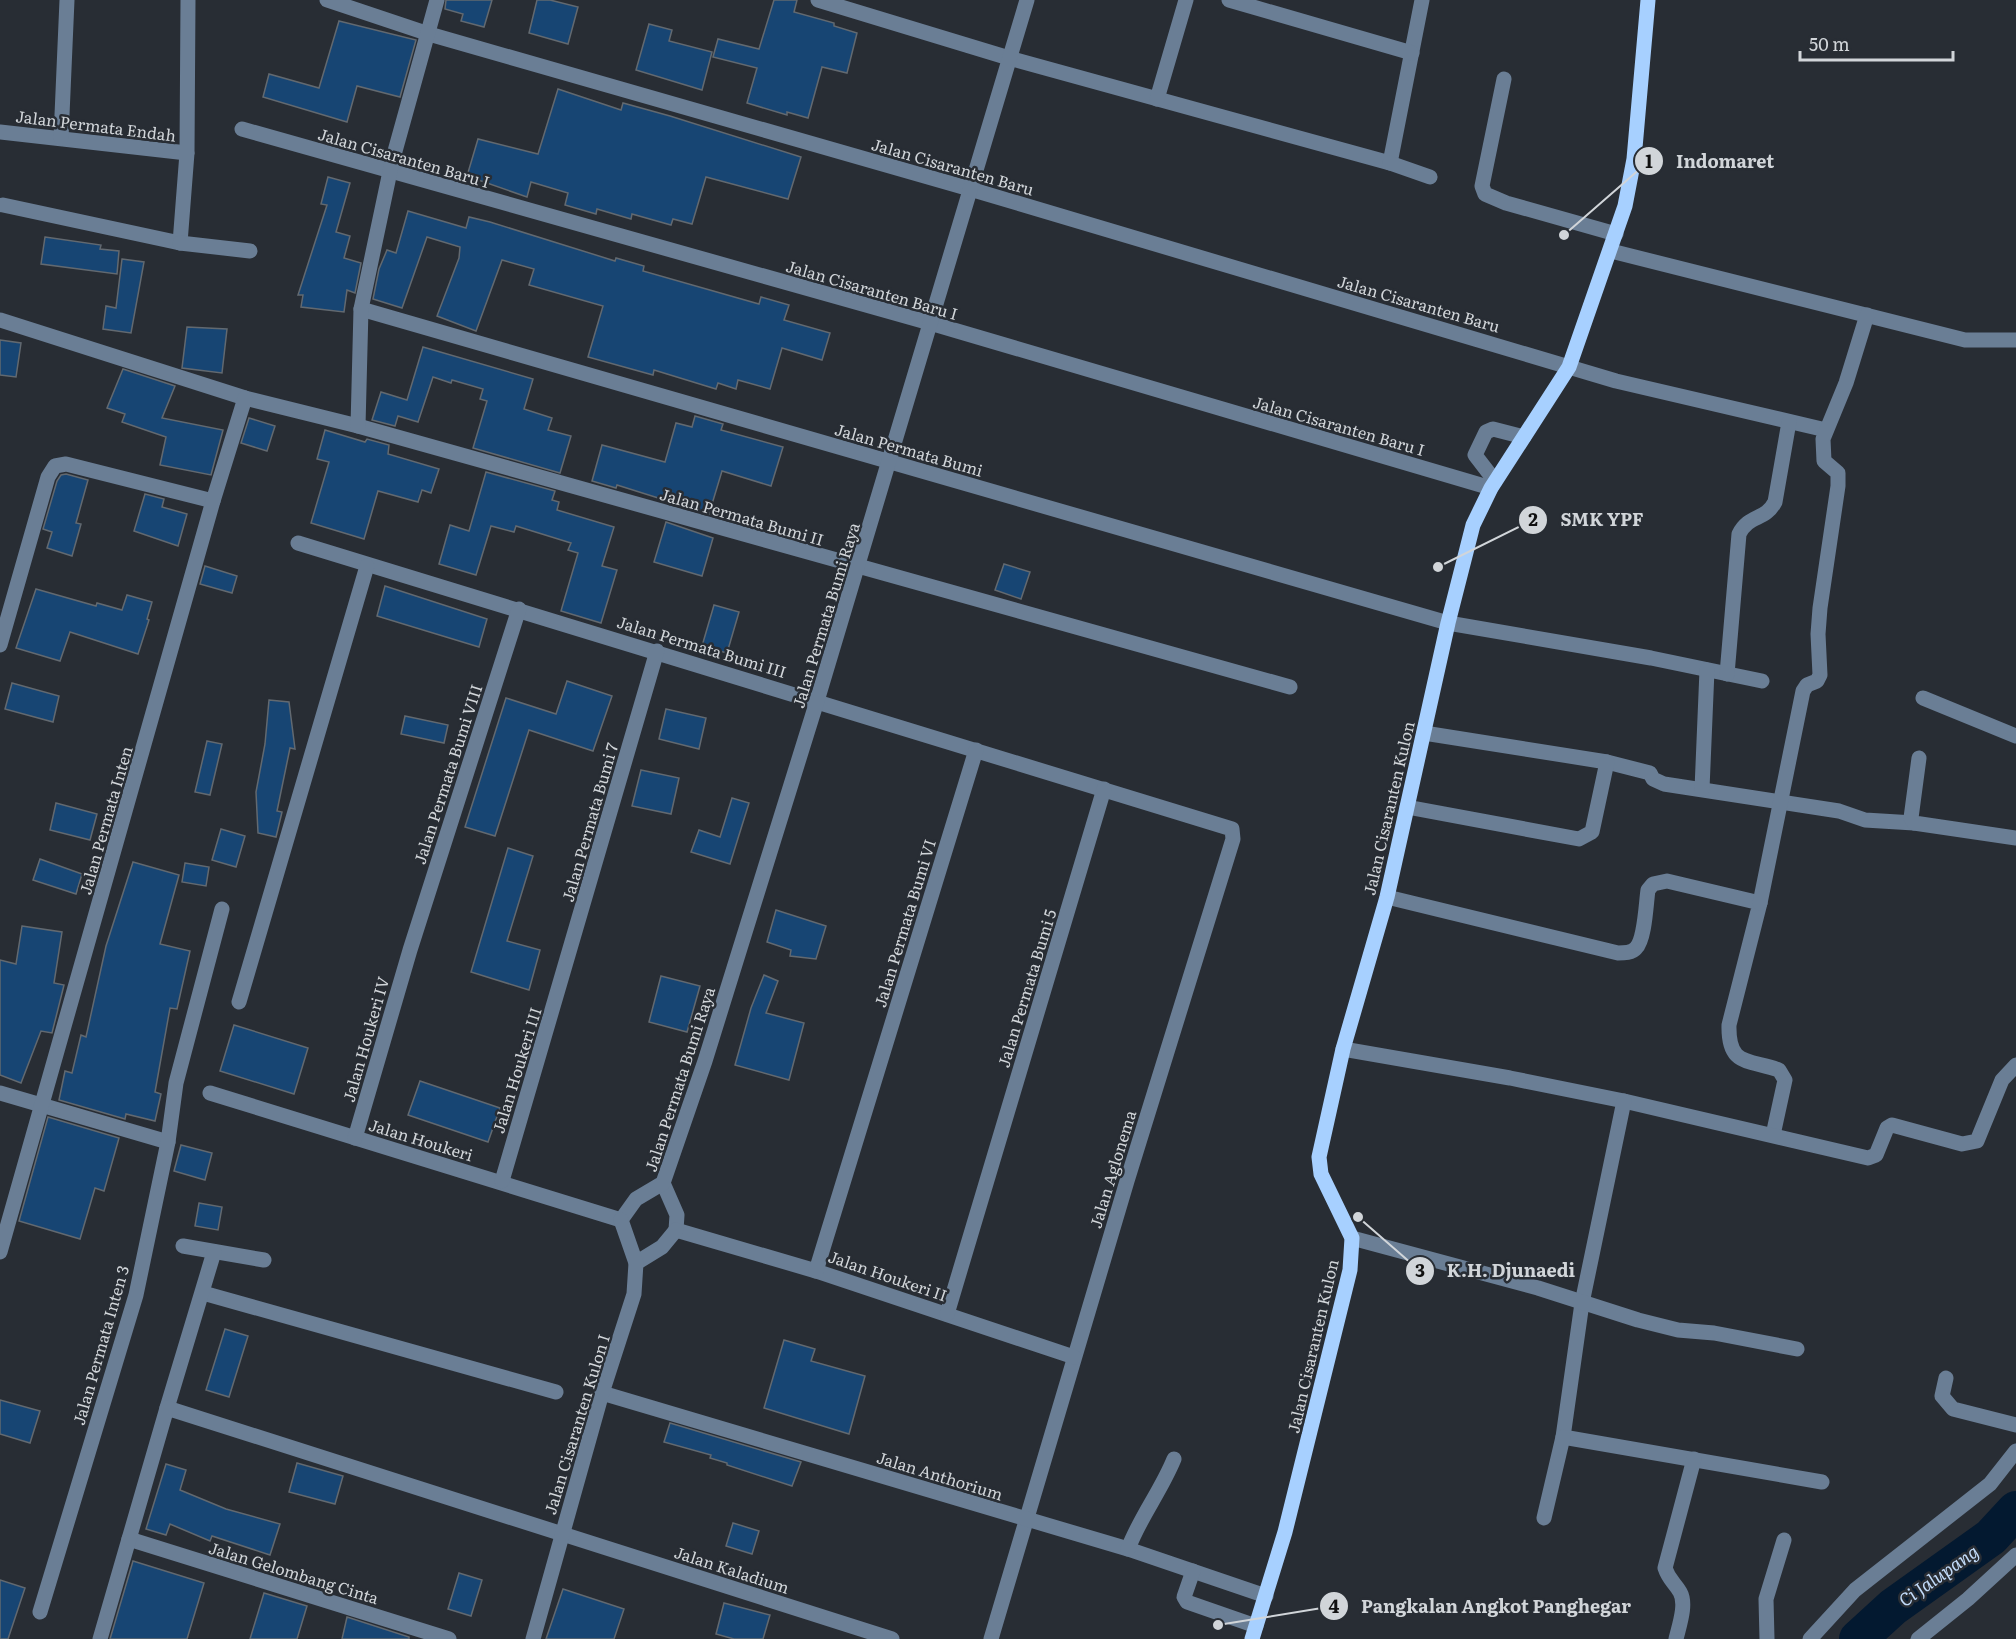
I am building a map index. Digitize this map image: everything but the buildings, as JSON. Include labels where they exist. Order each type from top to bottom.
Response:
[{"type":"main road","name":"Jalan Cisaranten Kulon","points":[[1254,1632],[1301,1474],[1350,1270],[1352,1238],[1321,1174],[1319,1157],[1343,1049],[1387,897],[1448,623],[1473,525],[1493,485],[1569,367],[1625,206],[1634,159],[1648,0]]},
{"type":"street","points":[[61,138],[67,0]]},
{"type":"street","points":[[180,243],[188,153],[188,0]]},
{"type":"street","name":"Jalan Cisaranten Baru","points":[[327,0],[429,34],[970,189],[1569,367],[1665,394],[1826,430]]},
{"type":"street","points":[[358,426],[361,309],[390,172],[437,0]]},
{"type":"street","points":[[818,0],[1009,58],[1430,177]]},
{"type":"street","name":"Jalan Permata Bumi Raya","points":[[621,1220],[636,1199],[663,1183],[705,1061],[818,701],[1027,0]]},
{"type":"street","points":[[1157,99],[1186,0]]},
{"type":"street","points":[[1229,0],[1412,53]]},
{"type":"street","points":[[1389,164],[1422,0]]},
{"type":"street","points":[[1504,79],[1482,186],[1485,194],[1506,203],[1616,234]]},
{"type":"street","name":"Jalan Cisaranten Baru I","points":[[242,129],[1493,485]]},
{"type":"street","name":"Jalan Permata Endah","points":[[0,132],[188,153]]},
{"type":"street","points":[[3,205],[180,243],[250,251]]},
{"type":"street","points":[[1611,251],[1965,339],[2016,340]]},
{"type":"street","name":"Jalan Permata Bumi","points":[[361,309],[1448,623],[1762,681]]},
{"type":"street","points":[[1773,1136],[1785,1080],[1783,1074],[1779,1070],[1741,1059],[1731,1052],[1729,1025],[1760,903],[1803,691],[1807,685],[1817,681],[1820,675],[1818,634],[1820,608],[1838,486],[1838,473],[1824,461],[1823,439],[1846,383],[1867,315]]},
{"type":"street","name":"Jalan Permata Bumi II","points":[[0,320],[245,398],[358,426],[1290,687]]},
{"type":"street","name":"Jalan Permata Inten","points":[[0,1252],[213,501],[245,398]]},
{"type":"street","points":[[1727,674],[1739,534],[1745,523],[1770,511],[1775,502],[1790,422]]},
{"type":"street","points":[[1493,485],[1475,455],[1486,432],[1493,429],[1524,436]]},
{"type":"street","points":[[0,645],[48,477],[55,466],[66,464],[213,501]]},
{"type":"street","name":"Jalan Permata Bumi III","points":[[298,543],[367,566],[657,651],[1232,829]]},
{"type":"street","points":[[239,1002],[367,566]]},
{"type":"street","name":"Jalan Permata Bumi VIII","points":[[410,950],[519,609]]},
{"type":"street","name":"Jalan Permata Bumi 7","points":[[555,1004],[657,651]]},
{"type":"street","points":[[1702,789],[1707,670]]},
{"type":"street","points":[[1923,698],[2016,736]]},
{"type":"street","points":[[1424,733],[1607,762],[1650,773],[1653,779],[1664,784],[1839,811],[1853,818],[1914,823],[2016,838]]},
{"type":"street","name":"Jalan Permata Bumi VI","points":[[866,1107],[976,750]]},
{"type":"street","points":[[1914,823],[1911,818],[1919,758]]},
{"type":"street","points":[[1407,807],[1579,839],[1592,832],[1607,762]]},
{"type":"street","name":"Jalan Permata Bumi 5","points":[[947,1314],[1104,789]]},
{"type":"street","name":"Jalan Aglonema","points":[[992,1639],[1074,1357],[1233,839],[1232,829]]},
{"type":"street","points":[[1387,897],[1618,953],[1629,953],[1636,949],[1641,940],[1648,890],[1653,884],[1667,881],[1760,903]]},
{"type":"street","name":"Jalan Permata Inten 3","points":[[40,1612],[136,1295],[168,1142],[176,1083],[222,909]]},
{"type":"street","name":"Jalan Houkeri IV","points":[[355,1137],[410,950]]},
{"type":"street","name":"Jalan Houkeri III","points":[[502,1181],[555,1004]]},
{"type":"street","points":[[1343,1049],[1510,1078],[1624,1101],[1868,1158],[1876,1155],[1887,1128],[1892,1125],[1962,1144],[1977,1141],[2002,1080],[2016,1065]]},
{"type":"street","points":[[0,1093],[168,1142]]},
{"type":"street","name":"Jalan Houkeri","points":[[210,1093],[502,1181],[621,1220]]},
{"type":"street","points":[[1544,1518],[1563,1437],[1582,1303],[1624,1101]]},
{"type":"street","name":"Jalan Houkeri II","points":[[866,1107],[816,1271],[1074,1357]]},
{"type":"street","points":[[636,1263],[662,1247],[676,1230],[677,1215],[663,1183]]},
{"type":"street","name":"Jalan Cisaranten Kulon I","points":[[533,1639],[602,1393],[634,1294],[636,1263],[621,1220]]},
{"type":"street","points":[[676,1230],[816,1271]]},
{"type":"street","points":[[1352,1238],[1538,1288],[1678,1330],[1714,1333],[1797,1349]]},
{"type":"street","points":[[183,1246],[264,1260]]},
{"type":"street","points":[[100,1639],[214,1252]]},
{"type":"street","points":[[203,1293],[556,1392]]},
{"type":"street","points":[[1946,1378],[1942,1396],[1953,1410],[2016,1425]]},
{"type":"street","name":"Jalan Anthorium","points":[[602,1393],[1128,1549],[1266,1596]]},
{"type":"street","name":"Jalan Kaladium","points":[[167,1408],[892,1639]]},
{"type":"street","points":[[1563,1437],[1822,1482]]},
{"type":"street","points":[[1810,1639],[1855,1590],[1990,1484],[2016,1451]]},
{"type":"street","points":[[1128,1549],[1145,1514],[1164,1484],[1174,1459]]},
{"type":"street","points":[[1676,1639],[1682,1602],[1680,1592],[1670,1581],[1665,1568],[1694,1459]]},
{"type":"street","name":"Jalan Gelombang Cinta","points":[[129,1539],[449,1639]]},
{"type":"street","points":[[1767,1639],[1766,1599],[1784,1540]]},
{"type":"street","points":[[1918,1639],[1968,1599],[2016,1555]]},
{"type":"street","points":[[1193,1571],[1184,1597],[1187,1602],[1254,1632]]},
{"type":"waterway","name":"Ci Jalupang","points":[[1858,1639],[1893,1607],[1991,1537],[2016,1510]]},
{"type":"place","name":"Indomaret","points":[[1564,235]]},
{"type":"place","name":"SMK YPF","points":[[1438,567]]},
{"type":"place","name":"K.H. Djunaedi","points":[[1358,1217]]},
{"type":"place","name":"Pangkalan Angkot Panghegar","points":[[1218,1625]]}]
